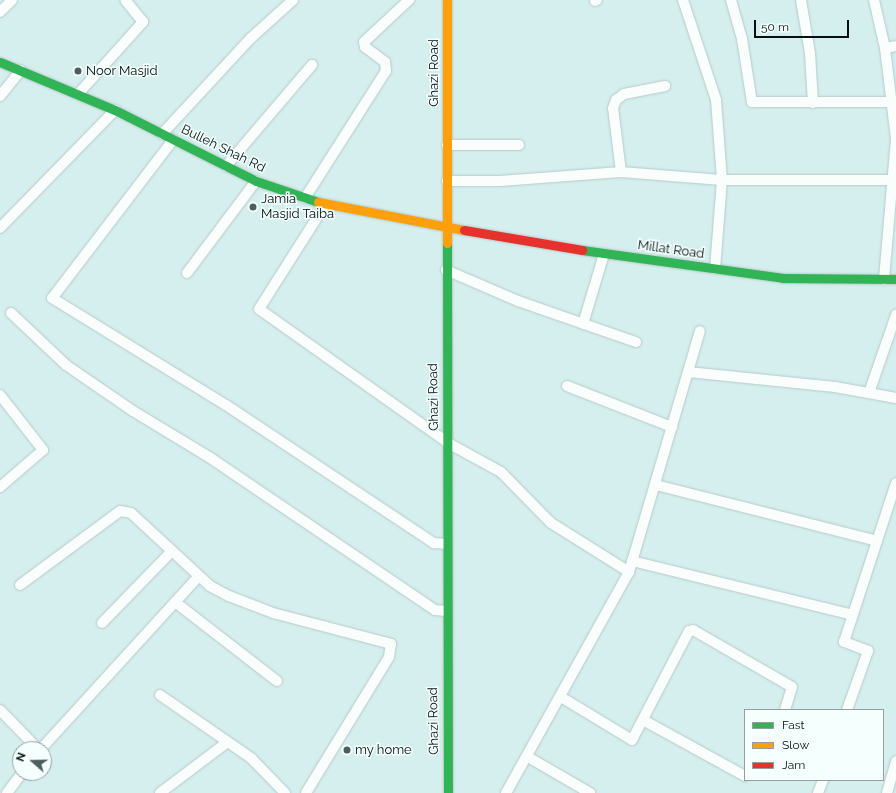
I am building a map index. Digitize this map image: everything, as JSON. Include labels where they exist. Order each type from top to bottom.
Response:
[{"type":"street","points":[[0,12],[12,0]]},
{"type":"street","points":[[79,93],[143,22],[125,0]]},
{"type":"street","points":[[162,134],[251,38],[293,0]]},
{"type":"street","points":[[305,198],[386,71],[385,62],[365,47],[364,42],[409,0]]},
{"type":"street","name":"Ghazi Road","points":[[446,0],[447,181],[445,226],[448,443],[446,611],[448,793]]},
{"type":"street","points":[[683,0],[716,100],[722,180],[715,269]]},
{"type":"street","points":[[731,0],[742,39],[752,102],[893,102]]},
{"type":"street","points":[[801,0],[810,53],[813,103]]},
{"type":"street","points":[[874,0],[885,48],[893,102],[896,139],[895,180],[884,278]]},
{"type":"street","points":[[885,48],[896,46]]},
{"type":"street","name":"Bulleh Shah Rd","points":[[0,62],[79,93],[256,180],[325,205],[445,226]]},
{"type":"street","points":[[226,166],[312,65]]},
{"type":"street","points":[[0,96],[21,70]]},
{"type":"street","points":[[621,172],[613,108],[616,100],[624,94],[665,86]]},
{"type":"street","points":[[0,228],[115,110]]},
{"type":"street","points":[[174,140],[52,298],[226,405],[434,543],[447,544]]},
{"type":"street","points":[[447,145],[519,144]]},
{"type":"street","points":[[447,181],[500,181],[621,172],[722,180],[895,180]]},
{"type":"street","points":[[187,273],[256,180]]},
{"type":"street","points":[[325,205],[260,309],[448,443],[501,472],[551,522],[629,572]]},
{"type":"street","name":"Millat Road","points":[[445,226],[604,254],[783,278],[896,279]]},
{"type":"street","points":[[583,324],[604,254]]},
{"type":"street","points":[[446,270],[518,301],[636,342]]},
{"type":"street","points":[[11,313],[66,365],[127,407],[208,457],[435,610],[446,611]]},
{"type":"street","points":[[869,393],[896,315]]},
{"type":"street","points":[[506,793],[528,757],[629,572],[656,485],[700,331]]},
{"type":"street","points":[[688,372],[869,393],[896,398]]},
{"type":"street","points":[[567,386],[672,427]]},
{"type":"street","points":[[0,395],[43,450],[0,487]]},
{"type":"street","points":[[847,709],[868,653],[844,643],[850,614],[896,483]]},
{"type":"street","points":[[656,485],[876,542]]},
{"type":"street","points":[[20,585],[120,511],[131,513],[210,586],[249,606],[391,644],[389,657],[306,793]]},
{"type":"street","points":[[102,623],[172,552]]},
{"type":"street","points":[[632,561],[850,614]]},
{"type":"street","points":[[49,741],[199,576]]},
{"type":"street","points":[[175,602],[277,681]]},
{"type":"street","points":[[561,697],[632,740],[688,631],[693,630],[792,687],[785,709]]},
{"type":"street","points":[[160,695],[226,743],[251,758],[285,793]]},
{"type":"street","points":[[0,710],[30,741]]},
{"type":"street","points":[[643,720],[744,775]]},
{"type":"street","points":[[160,793],[226,743]]},
{"type":"street","points":[[528,757],[590,793]]},
{"type":"street","points":[[887,793],[895,768]]},
{"type":"street","points":[[7,793],[16,781]]},
{"type":"street","points":[[818,793],[823,781]]},
{"type":"traffic: fast","points":[[0,62],[115,110],[256,181],[318,202]]},
{"type":"traffic: fast","points":[[447,243],[448,793]]},
{"type":"traffic: fast","points":[[582,250],[783,278],[896,279]]},
{"type":"traffic: slow","points":[[447,0],[447,243]]},
{"type":"traffic: slow","points":[[318,202],[464,230]]},
{"type":"traffic: jam","points":[[464,230],[582,250]]},
{"type":"place","name":"Noor Masjid","points":[[78,71]]},
{"type":"place","name":"Jamia Masjid Taiba","points":[[253,207]]},
{"type":"place","name":"my home","points":[[347,750]]}]
